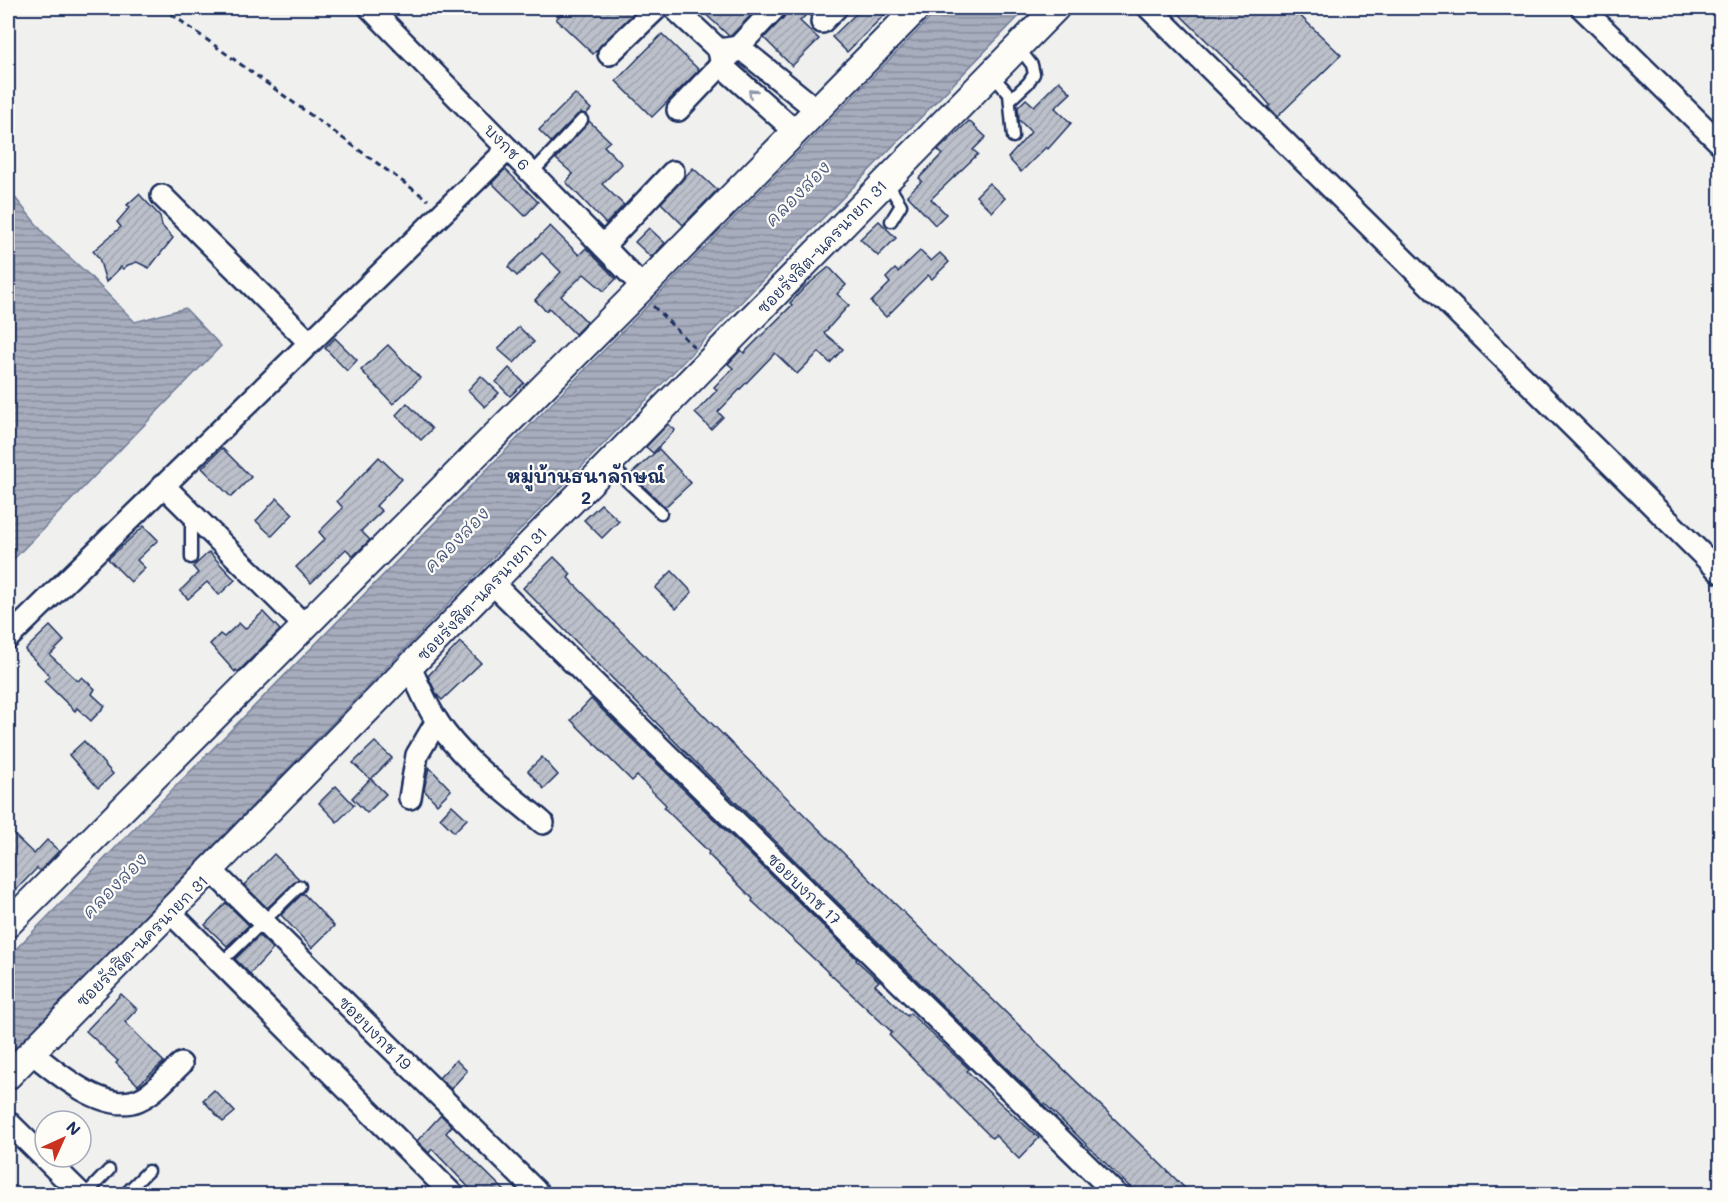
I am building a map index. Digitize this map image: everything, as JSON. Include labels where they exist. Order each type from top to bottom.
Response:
[{"type":"street","name":"บงกช 6","points":[[370,8],[532,172],[645,293]]},
{"type":"street","points":[[609,54],[657,8]]},
{"type":"street","points":[[674,8],[726,54],[795,132]]},
{"type":"street","points":[[678,110],[726,54],[775,8]]},
{"type":"street","points":[[9,921],[645,293],[795,132],[917,8]]},
{"type":"street","name":"ซอยรังสิต-นครนายก 31","points":[[8,1076],[1056,8]]},
{"type":"street","points":[[1149,8],[1720,572]]},
{"type":"street","points":[[1582,8],[1720,143]]},
{"type":"street","points":[[726,54],[817,110]]},
{"type":"street","points":[[8,638],[508,148]]},
{"type":"street","points":[[603,246],[673,172]]},
{"type":"street","points":[[162,196],[309,342]]},
{"type":"street","points":[[163,485],[306,627]]},
{"type":"street","name":"ซอยบงกช 17","points":[[492,583],[1116,1194]]},
{"type":"street","points":[[410,668],[437,721],[479,768],[543,823]]},
{"type":"street","points":[[410,798],[417,755],[437,721]]},
{"type":"street","name":"ซอยบงกช 19","points":[[211,870],[539,1194]]},
{"type":"street","points":[[170,912],[452,1194]]},
{"type":"street","points":[[31,1052],[71,1083],[90,1093],[121,1103],[139,1100],[148,1095],[181,1064]]},
{"type":"street","points":[[8,1122],[81,1194]]},
{"type":"lane","points":[[1011,99],[1034,74],[1032,65],[1018,47]]},
{"type":"lane","points":[[991,74],[1011,99],[1010,122],[1013,137]]},
{"type":"lane","points":[[532,172],[582,120]]},
{"type":"lane","points":[[886,181],[901,205],[891,221]]},
{"type":"lane","points":[[609,464],[661,513]]},
{"type":"lane","points":[[190,512],[191,558]]},
{"type":"lane","points":[[231,953],[300,886]]},
{"type":"lane","points":[[86,1194],[110,1170]]},
{"type":"lane","points":[[125,1194],[148,1171]]},
{"type":"path","points":[[163,8],[443,211]]},
{"type":"path","points":[[645,293],[699,352]]},
{"type":"water","name":"คลองสอง","points":[[940,8],[1027,8],[8,1057],[8,957]]},
{"type":"water","points":[[8,189],[46,236],[88,274],[135,322],[185,308],[221,346],[8,565]]},
{"type":"building","points":[[567,8],[639,8],[593,54],[556,19]]},
{"type":"building","points":[[699,8],[758,8],[729,36]]},
{"type":"building","points":[[787,8],[813,8],[800,21],[819,39],[792,66],[764,38],[784,17]]},
{"type":"building","points":[[862,8],[891,8],[847,52],[832,37]]},
{"type":"building","points":[[1173,8],[1292,8],[1341,55],[1277,117],[1258,91]]},
{"type":"building","points":[[662,34],[699,70],[652,117],[616,81]]},
{"type":"building","points":[[1059,81],[1071,93],[1055,108],[1071,123],[1048,149],[1046,147],[1021,172],[1008,158],[1031,132],[1019,120],[1018,107],[1026,99],[1034,106]]},
{"type":"building","points":[[575,94],[591,109],[586,114],[577,115],[551,142],[539,130]]},
{"type":"building","points":[[589,121],[610,141],[604,146],[622,164],[602,184],[624,205],[606,224],[566,182],[573,174],[556,159]]},
{"type":"building","points":[[969,121],[986,137],[973,150],[978,154],[931,199],[946,214],[935,225],[907,195],[922,181],[919,178],[942,154],[938,150]]},
{"type":"building","points":[[693,168],[717,190],[683,225],[661,203]]},
{"type":"building","points":[[505,169],[538,202],[525,216],[492,183]]},
{"type":"building","points":[[989,183],[1005,198],[992,212],[976,196]]},
{"type":"building","points":[[139,194],[160,216],[162,226],[173,238],[149,268],[137,262],[123,269],[121,267],[106,282],[99,258],[93,251],[121,227],[117,222],[130,207],[127,205]]},
{"type":"building","points":[[879,221],[896,238],[878,256],[860,239]]},
{"type":"building","points":[[550,226],[579,255],[586,248],[616,279],[604,291],[584,274],[561,296],[587,322],[575,334],[549,308],[546,311],[535,300],[561,272],[542,253],[517,276],[508,267]]},
{"type":"building","points":[[649,228],[665,243],[651,257],[635,242]]},
{"type":"building","points":[[920,251],[931,261],[940,253],[949,262],[932,279],[928,275],[886,317],[871,302],[890,283],[886,278],[895,269],[898,272]]},
{"type":"building","points":[[829,267],[846,285],[837,294],[849,305],[824,333],[843,349],[830,363],[819,352],[797,374],[775,353],[718,412],[723,417],[711,429],[695,413],[717,390],[714,387],[733,368],[728,364],[741,350],[744,353],[792,305],[790,303],[805,287]]},
{"type":"building","points":[[519,327],[534,342],[514,363],[498,349]]},
{"type":"building","points":[[335,338],[357,360],[347,371],[325,348]]},
{"type":"building","points":[[388,345],[420,378],[393,404],[361,370]]},
{"type":"building","points":[[509,368],[524,383],[510,396],[496,382]]},
{"type":"building","points":[[481,376],[499,393],[485,407],[468,390]]},
{"type":"building","points":[[407,403],[432,429],[421,440],[396,415]]},
{"type":"building","points":[[668,424],[675,430],[653,453],[646,447]]},
{"type":"building","points":[[222,448],[251,477],[231,497],[202,468]]},
{"type":"building","points":[[659,449],[691,483],[665,507],[631,474]]},
{"type":"building","points":[[379,457],[402,479],[376,506],[382,511],[361,531],[370,540],[353,556],[346,549],[311,583],[296,567],[325,539],[319,532],[343,508],[337,501]]},
{"type":"building","points":[[277,498],[293,514],[272,536],[256,521]]},
{"type":"building","points":[[601,504],[619,521],[602,538],[584,520]]},
{"type":"building","points":[[144,526],[158,540],[137,560],[145,568],[131,582],[108,559]]},
{"type":"building","points":[[209,552],[235,580],[219,595],[207,582],[188,599],[180,591],[198,573],[193,567]]},
{"type":"building","points":[[554,557],[571,574],[568,578],[733,745],[1191,1194],[1137,1194],[711,778],[523,588]]},
{"type":"building","points":[[672,571],[692,592],[676,609],[655,588]]},
{"type":"building","points":[[263,612],[280,630],[238,672],[236,670],[235,672],[210,644],[220,634],[224,637],[239,623],[245,629]]},
{"type":"building","points":[[50,626],[64,641],[50,655],[78,681],[82,677],[95,689],[92,694],[105,706],[91,721],[77,708],[75,711],[44,681],[50,676],[25,650]]},
{"type":"building","points":[[460,642],[481,663],[442,700],[428,676]]},
{"type":"building","points":[[591,699],[879,981],[875,985],[907,1016],[910,1013],[969,1069],[967,1071],[1039,1138],[1019,1159],[995,1135],[992,1138],[889,1035],[892,1032],[752,901],[753,899],[664,808],[666,805],[637,776],[632,781],[571,720]]},
{"type":"building","points":[[84,741],[113,774],[98,788],[69,755]]},
{"type":"building","points":[[375,742],[392,758],[371,779],[386,794],[367,813],[352,798],[370,779],[353,763]]},
{"type":"building","points":[[542,757],[558,775],[544,789],[528,771]]},
{"type":"building","points":[[429,767],[451,790],[437,804],[424,790]]},
{"type":"building","points":[[336,786],[354,805],[337,822],[319,803]]},
{"type":"building","points":[[452,805],[467,819],[454,832],[440,818]]},
{"type":"building","points":[[8,829],[34,854],[47,840],[59,851],[40,871],[37,868],[16,890],[8,883]]},
{"type":"building","points":[[274,854],[299,879],[267,908],[244,885]]},
{"type":"building","points":[[303,893],[334,926],[312,948],[281,915]]},
{"type":"building","points":[[226,903],[249,925],[227,946],[205,925]]},
{"type":"building","points":[[259,936],[273,949],[250,974],[235,959]]},
{"type":"building","points":[[121,994],[137,1009],[125,1022],[164,1062],[138,1085],[116,1063],[118,1061],[86,1031]]},
{"type":"building","points":[[456,1060],[467,1071],[451,1089],[439,1078]]},
{"type":"building","points":[[214,1090],[235,1112],[223,1122],[203,1100]]},
{"type":"building","points":[[441,1115],[452,1126],[446,1133],[508,1194],[475,1194],[432,1149],[429,1153],[417,1141]]},
{"type":"district","name":"หมู่บ้านธนาลักษณ์ 2","points":[[586,487]]}]
